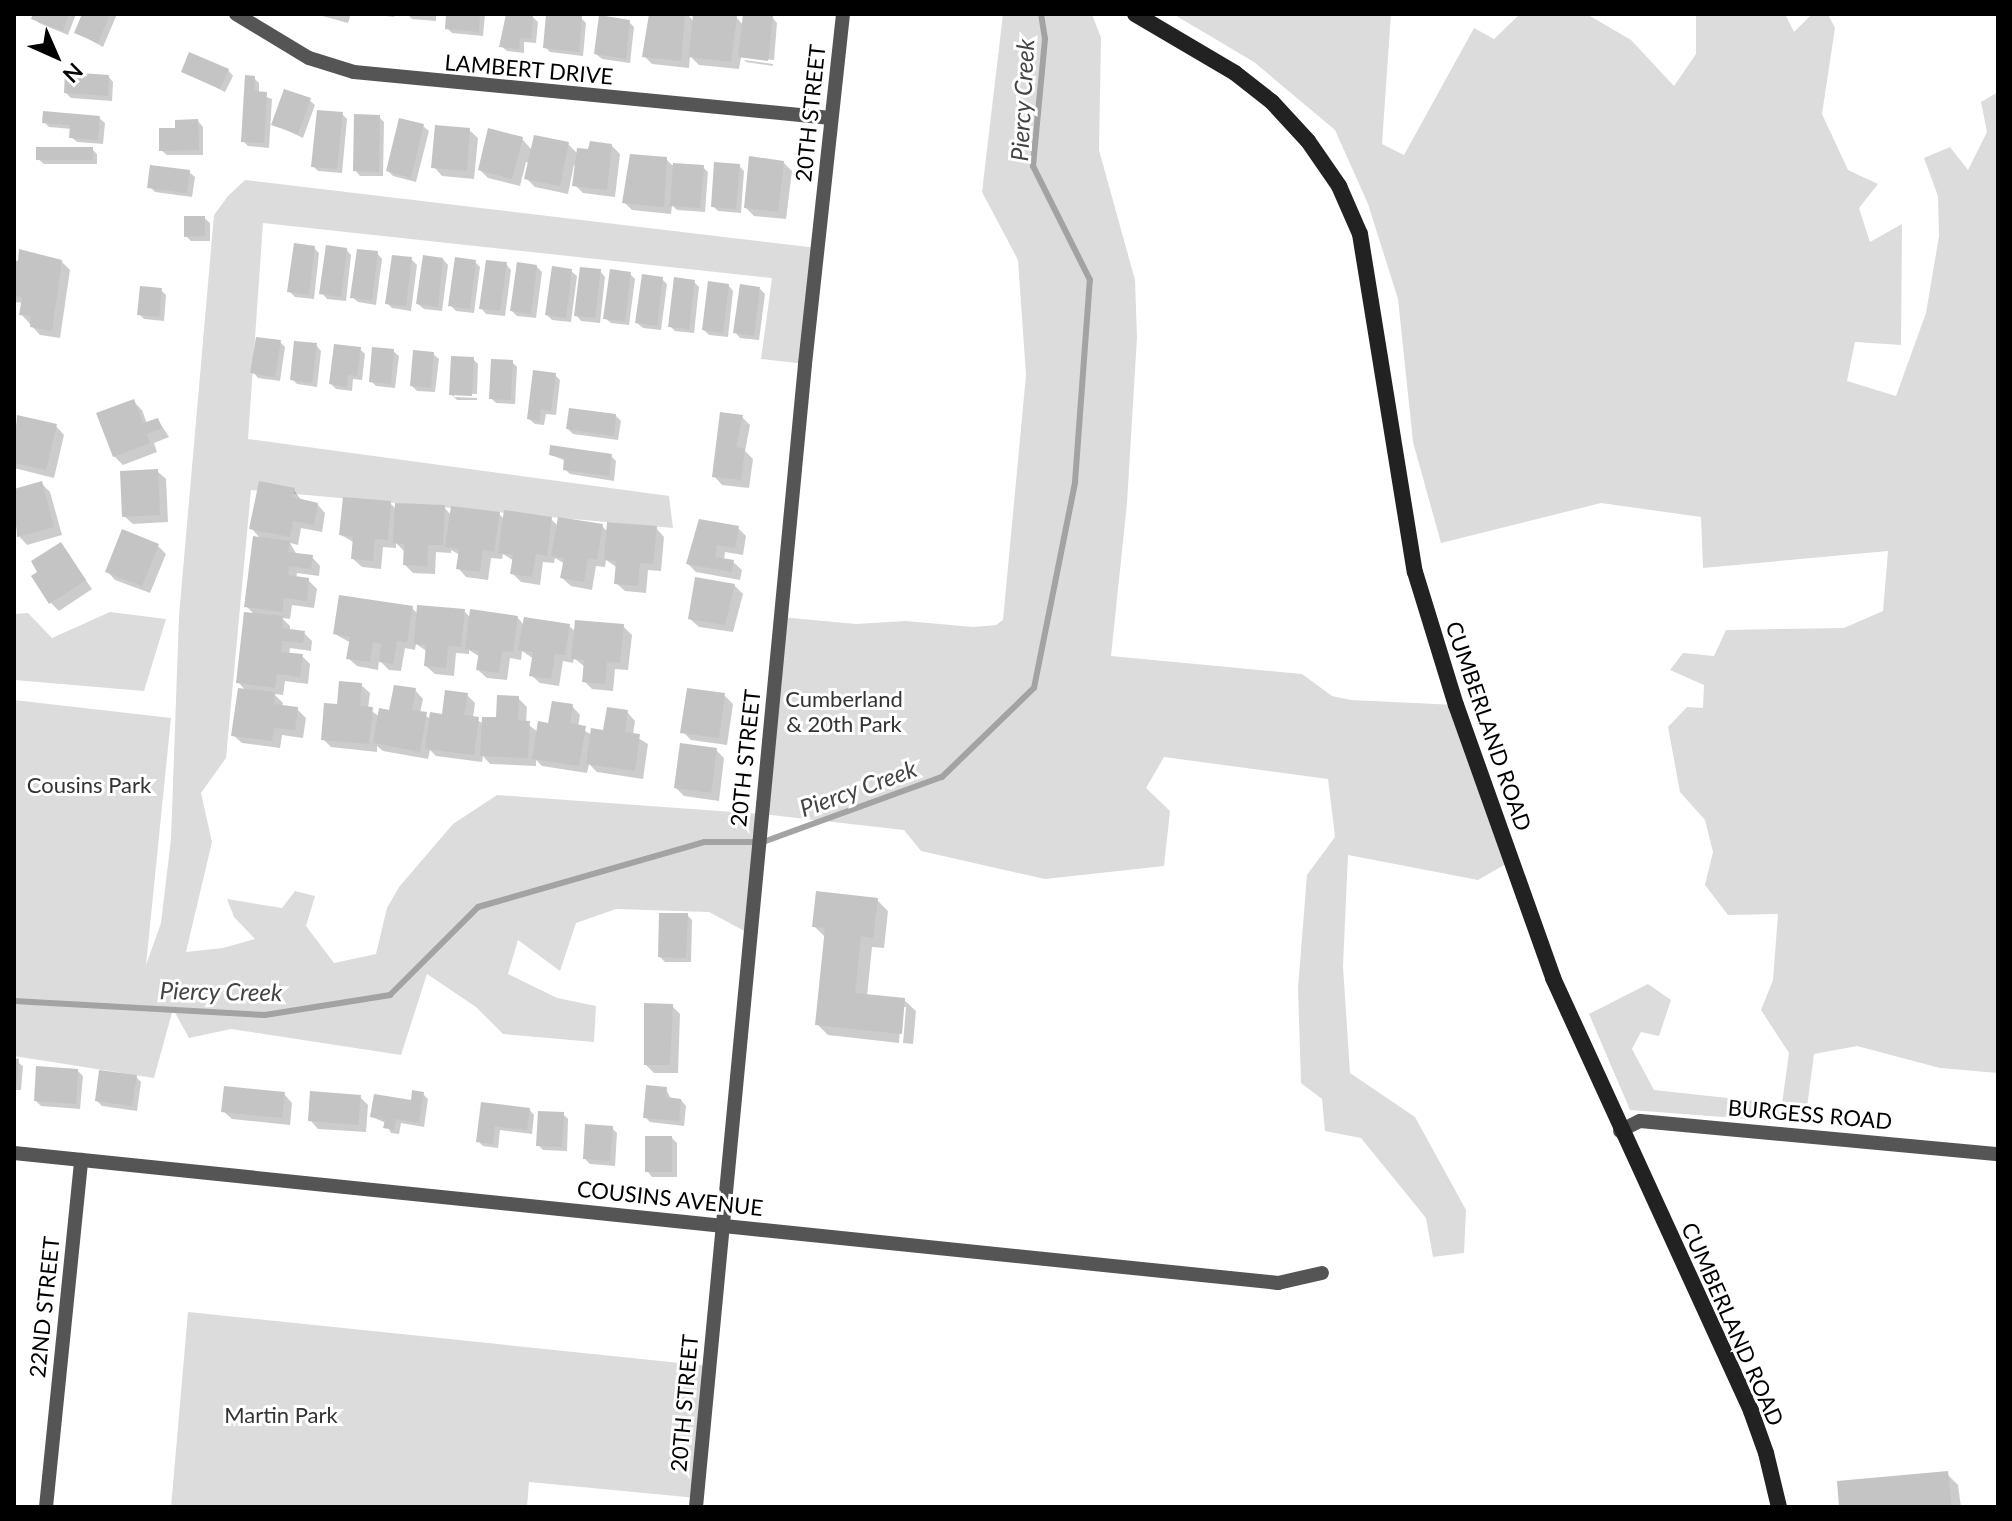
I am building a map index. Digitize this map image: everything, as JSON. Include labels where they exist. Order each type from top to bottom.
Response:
[{"type":"street","name":"LAMBERT DRIVE","points":[[236,14],[309,58],[354,72],[831,118]]},
{"type":"street","name":"20TH STREET","points":[[696,1507],[761,819],[843,14]]},
{"type":"street","name":"CUMBERLAND ROAD","points":[[1135,14],[1235,73],[1272,102],[1308,141],[1339,186],[1350,210],[1360,234],[1368,278],[1415,572],[1456,705],[1553,978],[1620,1131],[1751,1411],[1766,1453],[1779,1507]]},
{"type":"street","name":"BURGESS ROAD","points":[[1620,1131],[1640,1121],[1998,1154]]},
{"type":"street","name":"COUSINS AVENUE","points":[[14,1153],[1278,1283],[1322,1273]]},
{"type":"street","name":"22ND STREET","points":[[46,1507],[81,1160]]},
{"type":"green space","points":[[1003,14],[1092,14],[1101,38],[1099,150],[1135,280],[1137,337],[1127,503],[1111,656],[1302,674],[1332,696],[1351,700],[1456,705],[1511,861],[1478,880],[1348,855],[1343,966],[1350,1073],[1415,1117],[1466,1210],[1464,1253],[1433,1257],[1426,1218],[1361,1138],[1325,1131],[1322,1099],[1301,1083],[1298,988],[1307,875],[1335,837],[1328,779],[1164,757],[1146,788],[1170,811],[1164,866],[1045,879],[921,851],[904,830],[762,814],[750,934],[709,912],[616,909],[576,923],[560,971],[518,940],[508,974],[557,998],[596,1006],[594,1042],[503,1034],[476,1007],[427,974],[401,1055],[231,1029],[189,1038],[173,1009],[154,1078],[14,1056],[14,700],[171,718],[146,965],[161,923],[171,839],[179,616],[214,215],[228,196],[245,180],[817,248],[805,364],[761,359],[772,278],[263,223],[248,439],[669,496],[673,528],[251,490],[226,758],[201,793],[212,842],[186,952],[223,948],[255,939],[234,917],[227,899],[282,908],[295,891],[315,896],[306,926],[334,963],[376,954],[387,908],[399,887],[453,824],[497,795],[761,814],[781,617],[856,624],[906,621],[973,627],[996,625],[1003,620],[1026,375],[1018,260],[982,192]]},
{"type":"green space","points":[[1173,14],[1391,14],[1382,144],[1404,155],[1474,28],[1494,39],[1520,14],[1590,16],[1631,40],[1674,86],[1696,54],[1696,14],[1785,14],[1794,32],[1812,14],[1828,14],[1835,28],[1822,114],[1848,170],[1878,184],[1859,208],[1870,242],[1902,224],[1901,345],[1855,342],[1847,381],[1896,396],[1926,313],[1939,236],[1938,196],[1924,158],[1950,147],[1968,170],[1987,132],[1981,102],[1998,92],[1998,1073],[1940,1068],[1857,1046],[1814,1054],[1805,1123],[1630,1110],[1589,1014],[1648,984],[1671,1000],[1659,1036],[1641,1032],[1632,1049],[1654,1090],[1782,1104],[1789,1053],[1761,1010],[1773,980],[1778,914],[1728,915],[1705,885],[1713,852],[1705,820],[1680,792],[1668,727],[1687,707],[1703,708],[1704,685],[1670,670],[1683,653],[1714,656],[1726,630],[1844,628],[1883,611],[1888,551],[1703,568],[1701,517],[1601,503],[1441,543],[1413,442],[1398,299],[1368,204],[1335,130],[1254,62]]},
{"type":"green space","points":[[110,612],[166,619],[144,691],[14,680],[14,614],[28,613],[52,638]]},
{"type":"green space","name":"Martin Park","points":[[188,1312],[709,1366],[697,1498],[529,1482],[527,1507],[171,1507]]},
{"type":"building","points":[[33,14],[69,14],[63,31],[31,19]]},
{"type":"building","points":[[82,14],[110,14],[98,43],[74,33]]},
{"type":"building","points":[[446,14],[480,14],[479,32],[445,29]]},
{"type":"building","points":[[506,14],[533,15],[531,39],[520,38],[519,49],[499,47]]},
{"type":"building","points":[[546,14],[582,16],[579,52],[543,48]]},
{"type":"building","points":[[649,14],[685,14],[681,61],[642,57]]},
{"type":"building","points":[[693,14],[737,16],[731,62],[689,57]]},
{"type":"building","points":[[743,14],[773,16],[768,61],[738,57]]},
{"type":"building","points":[[599,15],[630,20],[626,59],[594,54]]},
{"type":"building","points":[[189,52],[229,69],[220,89],[181,72]]},
{"type":"building","points":[[65,72],[109,75],[108,96],[64,93]]},
{"type":"building","points":[[245,75],[255,76],[254,91],[267,92],[264,143],[241,142]]},
{"type":"building","points":[[284,89],[311,98],[298,134],[271,125]]},
{"type":"building","points":[[317,110],[343,112],[337,169],[311,167]]},
{"type":"building","points":[[43,111],[100,116],[98,140],[69,138],[70,125],[42,123]]},
{"type":"building","points":[[354,114],[380,115],[379,172],[353,171]]},
{"type":"building","points":[[399,118],[424,124],[411,178],[386,171]]},
{"type":"building","points":[[198,119],[199,150],[159,151],[159,128],[175,128],[175,120]]},
{"type":"building","points":[[435,125],[470,128],[467,171],[431,168]]},
{"type":"building","points":[[488,128],[523,137],[512,179],[478,170]]},
{"type":"building","points":[[534,135],[569,142],[560,186],[524,179]]},
{"type":"building","points":[[590,141],[612,144],[607,190],[572,186],[577,148],[588,149]]},
{"type":"building","points":[[36,147],[93,147],[93,160],[36,160]]},
{"type":"building","points":[[630,154],[667,157],[664,207],[622,203]]},
{"type":"building","points":[[749,156],[784,161],[778,212],[744,208]]},
{"type":"building","points":[[714,162],[740,164],[736,209],[711,207]]},
{"type":"building","points":[[673,163],[704,165],[700,208],[670,206]]},
{"type":"building","points":[[150,165],[190,170],[187,193],[147,188]]},
{"type":"building","points":[[184,216],[205,216],[205,236],[184,237]]},
{"type":"building","points":[[294,243],[315,246],[309,295],[287,292]]},
{"type":"building","points":[[326,245],[347,248],[341,297],[319,294]]},
{"type":"building","points":[[19,249],[62,260],[52,331],[30,327],[31,316],[19,315],[22,297],[14,296],[14,260],[18,261]]},
{"type":"building","points":[[357,249],[378,251],[372,300],[350,298]]},
{"type":"building","points":[[392,255],[412,257],[406,306],[385,304]]},
{"type":"building","points":[[423,255],[443,258],[438,307],[416,304]]},
{"type":"building","points":[[455,257],[476,260],[470,309],[448,306]]},
{"type":"building","points":[[486,260],[507,262],[500,311],[479,309]]},
{"type":"building","points":[[517,262],[537,265],[531,314],[510,311]]},
{"type":"building","points":[[552,266],[572,269],[566,318],[545,315]]},
{"type":"building","points":[[580,267],[601,269],[595,318],[574,316]]},
{"type":"building","points":[[610,269],[631,272],[625,321],[603,319]]},
{"type":"building","points":[[642,274],[663,277],[657,326],[635,323]]},
{"type":"building","points":[[674,277],[695,280],[689,329],[668,327]]},
{"type":"building","points":[[708,281],[729,284],[723,333],[702,330]]},
{"type":"building","points":[[740,284],[760,287],[754,336],[733,333]]},
{"type":"building","points":[[140,286],[162,288],[159,317],[137,315]]},
{"type":"building","points":[[256,337],[281,340],[275,377],[250,373]]},
{"type":"building","points":[[294,341],[317,343],[312,383],[290,380]]},
{"type":"building","points":[[334,344],[361,347],[357,376],[348,375],[347,387],[329,384]]},
{"type":"building","points":[[372,347],[394,349],[391,384],[369,382]]},
{"type":"building","points":[[413,350],[434,352],[431,388],[410,386]]},
{"type":"building","points":[[451,356],[474,357],[472,396],[449,395]]},
{"type":"building","points":[[491,359],[513,360],[511,400],[489,399]]},
{"type":"building","points":[[533,370],[556,373],[551,411],[541,409],[540,421],[527,419]]},
{"type":"building","points":[[134,399],[143,423],[158,418],[162,428],[147,434],[150,443],[113,457],[96,413]]},
{"type":"building","points":[[569,408],[616,414],[614,436],[566,429]]},
{"type":"building","points":[[720,412],[743,415],[736,447],[745,449],[741,480],[712,477]]},
{"type":"building","points":[[17,415],[57,424],[46,470],[14,463]]},
{"type":"building","points":[[550,445],[612,454],[609,476],[563,470],[564,458],[549,455]]},
{"type":"building","points":[[158,469],[160,515],[122,517],[120,471]]},
{"type":"building","points":[[42,481],[54,527],[17,537],[14,489]]},
{"type":"building","points":[[259,481],[295,488],[293,497],[318,503],[314,525],[293,521],[290,537],[249,529]]},
{"type":"building","points":[[343,497],[391,501],[388,540],[375,539],[373,561],[351,559],[353,537],[339,535]]},
{"type":"building","points":[[395,503],[445,505],[443,545],[428,545],[427,566],[403,565],[404,544],[393,543]]},
{"type":"building","points":[[451,506],[500,512],[494,552],[483,550],[480,572],[456,569],[459,549],[445,547]]},
{"type":"building","points":[[504,510],[552,517],[547,556],[536,554],[532,577],[510,574],[513,555],[498,553]]},
{"type":"building","points":[[558,517],[603,524],[597,560],[588,558],[584,582],[560,578],[564,558],[551,556]]},
{"type":"building","points":[[699,519],[739,526],[735,548],[717,545],[715,557],[734,560],[732,572],[686,564]]},
{"type":"building","points":[[607,522],[657,526],[653,564],[640,563],[638,586],[614,584],[616,561],[604,560]]},
{"type":"building","points":[[122,529],[159,544],[142,586],[105,572]]},
{"type":"building","points":[[253,536],[290,541],[288,552],[313,555],[311,569],[289,566],[288,575],[309,578],[307,601],[284,598],[282,612],[244,607]]},
{"type":"building","points":[[61,542],[86,580],[49,604],[31,576],[37,572],[31,561]]},
{"type":"building","points":[[695,577],[735,584],[725,625],[688,619]]},
{"type":"building","points":[[339,595],[413,606],[407,642],[397,641],[393,664],[379,662],[381,644],[373,642],[370,662],[346,659],[350,637],[333,634]]},
{"type":"building","points":[[417,605],[465,609],[461,647],[448,646],[446,668],[424,666],[426,645],[414,644]]},
{"type":"building","points":[[470,609],[518,616],[513,652],[502,651],[499,673],[476,670],[479,651],[465,649]]},
{"type":"building","points":[[244,612],[283,616],[282,628],[305,631],[303,643],[282,641],[281,652],[303,654],[300,677],[277,674],[275,688],[236,683]]},
{"type":"building","points":[[524,617],[570,624],[565,655],[555,654],[551,679],[529,676],[533,652],[518,650]]},
{"type":"building","points":[[575,620],[624,624],[620,663],[607,662],[605,684],[582,682],[584,660],[571,659]]},
{"type":"building","points":[[339,681],[362,683],[360,706],[373,707],[369,744],[321,740],[324,703],[337,704]]},
{"type":"building","points":[[394,685],[416,688],[412,710],[427,712],[420,752],[373,743],[379,708],[389,710]]},
{"type":"building","points":[[238,688],[275,692],[274,704],[298,707],[295,730],[274,728],[272,741],[231,736]]},
{"type":"building","points":[[687,688],[725,693],[719,738],[680,733]]},
{"type":"building","points":[[445,690],[468,693],[464,715],[479,717],[474,755],[425,749],[430,712],[442,714]]},
{"type":"building","points":[[497,695],[519,696],[518,720],[530,721],[528,758],[480,756],[482,717],[496,717]]},
{"type":"building","points":[[552,701],[573,704],[570,723],[586,726],[579,766],[532,759],[538,721],[548,723]]},
{"type":"building","points":[[607,707],[628,710],[625,732],[640,734],[635,771],[586,764],[591,728],[603,730]]},
{"type":"building","points":[[680,743],[717,748],[711,793],[674,788]]},
{"type":"building","points":[[816,891],[878,898],[873,938],[861,936],[855,993],[905,998],[902,1034],[815,1025],[825,928],[812,927]]},
{"type":"building","points":[[659,913],[688,913],[686,958],[658,957]]},
{"type":"building","points":[[644,1003],[673,1004],[670,1065],[644,1065]]},
{"type":"building","points":[[14,1058],[19,1059],[16,1089],[14,1089]]},
{"type":"building","points":[[36,1066],[78,1069],[76,1104],[34,1101]]},
{"type":"building","points":[[99,1070],[137,1075],[132,1106],[95,1101]]},
{"type":"building","points":[[646,1085],[667,1087],[666,1097],[681,1099],[679,1121],[643,1118]]},
{"type":"building","points":[[224,1086],[285,1092],[282,1118],[221,1112]]},
{"type":"building","points":[[412,1090],[424,1092],[419,1123],[396,1119],[394,1130],[383,1128],[385,1120],[370,1117],[374,1094],[411,1100]]},
{"type":"building","points":[[310,1091],[361,1095],[358,1125],[308,1121]]},
{"type":"building","points":[[481,1102],[530,1108],[527,1130],[495,1126],[493,1144],[476,1142]]},
{"type":"building","points":[[538,1111],[564,1112],[562,1147],[536,1146]]},
{"type":"building","points":[[585,1124],[613,1126],[610,1161],[583,1159]]},
{"type":"building","points":[[645,1136],[672,1136],[672,1172],[645,1172]]},
{"type":"building","points":[[1948,1471],[1952,1507],[1839,1507],[1837,1481]]},
{"type":"waterway","name":"Piercy Creek","points":[[14,1001],[265,1015],[390,995],[478,907],[705,842],[763,842],[942,777],[1034,688],[1075,482],[1090,280],[1033,166],[1045,39],[1041,14]]},
{"type":"park label","name":"Cumberland & 20th Park","points":[[844,710]]},
{"type":"park label","name":"Cousins Park","points":[[89,785]]}]
